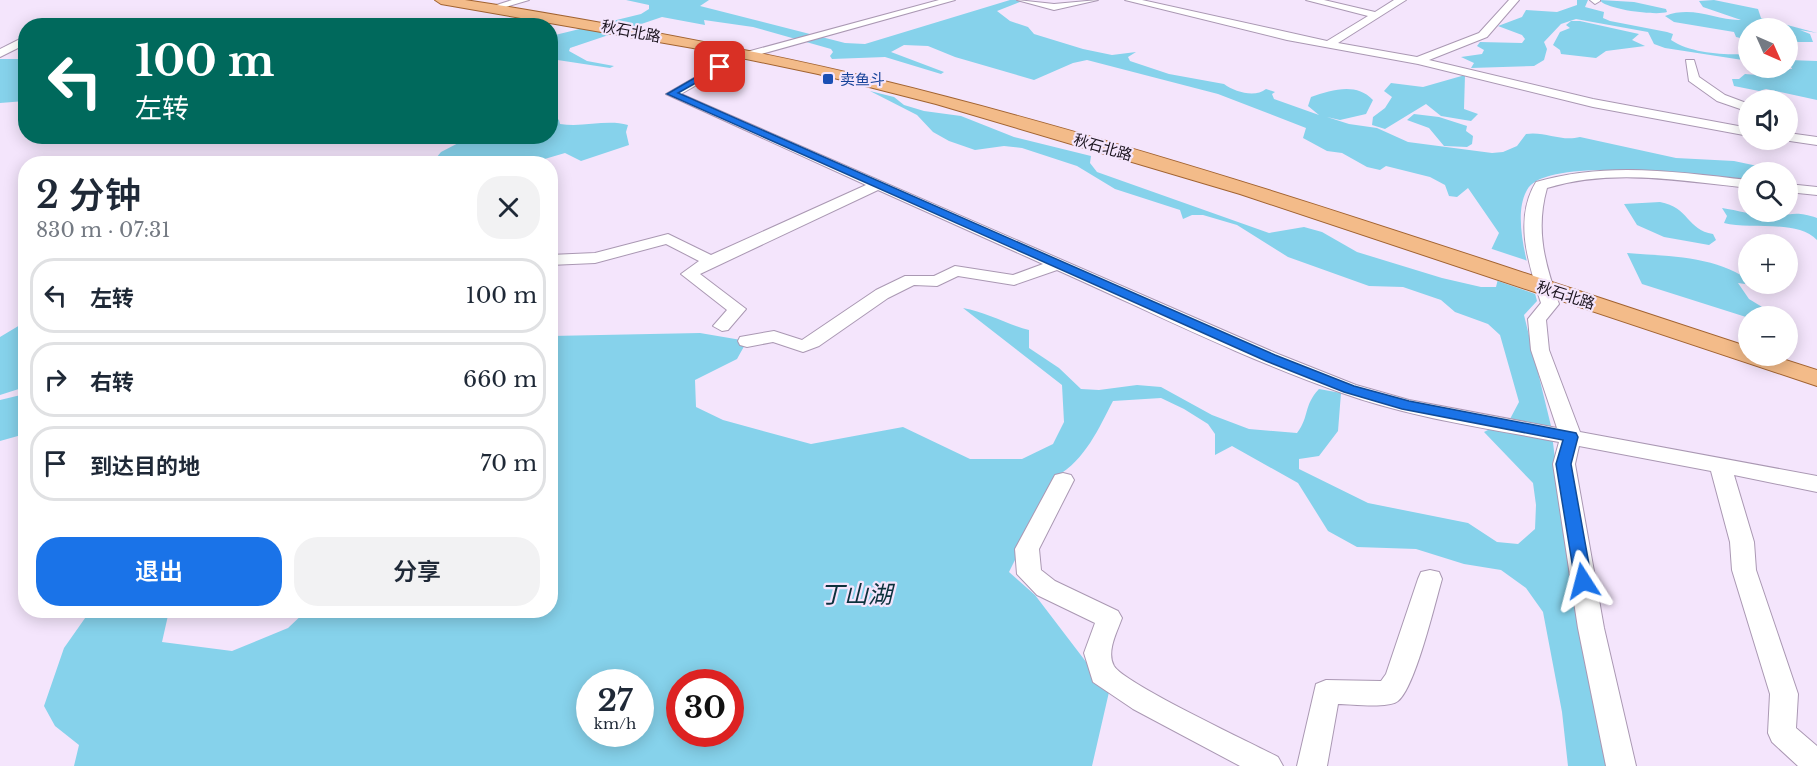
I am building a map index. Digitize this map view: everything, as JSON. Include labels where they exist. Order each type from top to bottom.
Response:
[{"type":"main road","name":"秋石北路","points":[[441,0],[501,3],[755,53],[992,105],[1300,196],[1738,337]]},
{"type":"main road","name":"秋石北路","points":[[755,53],[940,100],[1110,148],[1348,223],[1738,351]]},
{"type":"main road","points":[[1798,357],[1817,363]]},
{"type":"main road","name":"秋石北路","points":[[1782,366],[1817,378]]},
{"type":"street","points":[[950,0],[736,58],[672,94],[1349,389],[1407,406],[1817,484]]},
{"type":"street","points":[[1022,0],[1054,7],[1093,0]]},
{"type":"street","points":[[1130,0],[1328,45],[1418,62],[1593,103],[1738,130]]},
{"type":"street","points":[[1311,0],[1376,15]]},
{"type":"street","points":[[1328,45],[1401,0]]},
{"type":"street","points":[[1418,62],[1483,35],[1514,0]]},
{"type":"street","points":[[0,54],[18,44]]},
{"type":"street","points":[[0,54],[18,54]]},
{"type":"street","points":[[1690,62],[1693,79],[1721,98],[1738,104]]},
{"type":"street","points":[[1798,138],[1817,141]]},
{"type":"street","points":[[1621,766],[1591,628],[1564,464],[1571,437],[1540,350],[1537,319],[1550,304],[1532,244],[1532,207],[1541,185],[1559,178],[1623,174],[1738,183]]},
{"type":"street","points":[[722,326],[738,309],[689,274],[711,261],[878,185]]},
{"type":"street","points":[[1798,189],[1817,191]]},
{"type":"street","points":[[558,260],[595,258],[668,239],[711,261]]},
{"type":"street","points":[[747,341],[774,336],[803,346],[882,294],[911,280],[937,281],[955,271],[966,271],[1014,280],[1058,264]]},
{"type":"street","points":[[1720,465],[1743,542],[1744,570],[1784,694],[1782,733],[1817,764]]},
{"type":"street","points":[[1063,480],[1027,549],[1029,574],[1046,588],[1109,618],[1097,653],[1103,674],[1143,701],[1268,766]]},
{"type":"street","points":[[1312,766],[1326,692],[1388,693],[1398,678],[1430,579]]},
{"type":"water","name":"丁山湖","points":[[626,0],[709,0],[700,6],[845,43],[865,44],[1010,0],[1025,0],[997,11],[1010,21],[1028,27],[1034,34],[1112,55],[1136,52],[1128,57],[1130,61],[1169,74],[1224,84],[1245,93],[1256,93],[1266,89],[1275,92],[1272,94],[1274,99],[1319,115],[1308,106],[1311,97],[1335,90],[1359,91],[1373,100],[1366,114],[1340,120],[1327,117],[1349,124],[1377,128],[1408,142],[1492,153],[1503,152],[1517,146],[1526,134],[1533,133],[1566,138],[1580,137],[1676,158],[1739,162],[1738,180],[1630,170],[1564,173],[1540,179],[1527,190],[1523,202],[1521,230],[1523,245],[1537,301],[1524,315],[1551,426],[1558,484],[1584,551],[1575,612],[1597,676],[1612,766],[1568,766],[1562,712],[1543,612],[1526,588],[1501,570],[1464,564],[1416,549],[1357,547],[1328,531],[1298,483],[1232,446],[1215,455],[1215,434],[1208,424],[1161,398],[1113,401],[1097,432],[1083,452],[1076,461],[1057,476],[1009,572],[1035,595],[1109,692],[1092,766],[74,766],[79,745],[55,726],[44,706],[64,648],[85,618],[167,618],[162,642],[232,651],[288,628],[299,618],[558,618],[558,336],[700,333],[747,341],[737,359],[695,380],[696,407],[723,420],[811,444],[903,427],[970,459],[1022,459],[1053,444],[1064,422],[1062,385],[963,308],[1029,330],[1029,348],[1059,368],[1081,389],[1099,390],[1137,385],[1161,387],[1212,415],[1249,429],[1297,433],[1319,389],[1341,393],[1338,431],[1319,456],[1299,459],[1299,469],[1368,503],[1468,523],[1497,542],[1518,544],[1535,529],[1536,505],[1533,483],[1484,432],[1510,419],[1519,402],[1500,335],[1488,324],[1455,312],[1441,300],[1403,287],[1369,286],[1288,257],[1237,225],[1203,215],[1192,215],[1183,219],[1180,210],[1115,189],[1077,166],[1022,148],[1004,146],[975,150],[949,141],[933,132],[917,115],[870,91],[894,97],[904,105],[924,111],[961,116],[1014,137],[1091,156],[1090,163],[1097,172],[1269,233],[1304,227],[1322,232],[1357,252],[1442,278],[1481,287],[1496,287],[1501,267],[1491,250],[1499,233],[1468,188],[1457,197],[1449,196],[1445,185],[1430,177],[1386,166],[1380,170],[1367,167],[1342,153],[1327,151],[1303,138],[1306,128],[1218,94],[1087,60],[1073,63],[1034,80],[955,57],[928,46],[904,45],[891,52],[944,72],[941,74],[885,57],[832,59],[831,49],[753,27],[704,20],[705,25],[662,17],[570,48],[569,51],[587,61],[614,66],[610,68],[558,60],[558,34],[641,14],[649,9],[649,5]]},
{"type":"water","points":[[1577,0],[1588,0],[1585,7],[1604,12],[1603,18],[1610,21],[1667,32],[1673,34],[1671,40],[1679,45],[1699,51],[1738,54],[1738,59],[1665,48],[1654,44],[1648,32],[1576,19],[1561,24],[1544,42],[1547,49],[1544,60],[1534,66],[1471,68],[1474,63],[1461,57],[1482,54],[1484,50],[1477,46],[1480,42],[1522,43],[1525,39],[1522,35],[1498,26],[1522,17],[1526,10],[1557,12],[1577,5]]},
{"type":"water","points":[[1600,0],[1634,2],[1666,9],[1667,12],[1631,11],[1611,6]]},
{"type":"water","points":[[1714,0],[1758,9],[1761,18],[1738,19],[1703,7],[1699,1]]},
{"type":"water","points":[[1686,12],[1738,20],[1738,37],[1734,32],[1674,22],[1665,16]]},
{"type":"water","points":[[1571,21],[1639,34],[1632,40],[1645,46],[1606,51],[1596,58],[1561,54],[1560,50],[1553,45],[1560,32],[1570,28],[1566,25]]},
{"type":"water","points":[[1798,28],[1817,33],[1800,30],[1810,34],[1813,42],[1798,42]]},
{"type":"water","points":[[0,59],[18,59],[18,102],[0,103]]},
{"type":"water","points":[[1798,60],[1817,61],[1817,100],[1798,96],[1798,90],[1754,90],[1734,86],[1732,79],[1798,78]]},
{"type":"water","points":[[1465,75],[1464,109],[1478,114],[1471,121],[1441,116],[1426,104],[1385,129],[1372,125],[1373,117],[1385,108],[1392,97],[1384,91],[1391,83],[1423,87]]},
{"type":"water","points":[[1414,114],[1439,117],[1467,126],[1466,131],[1473,136],[1472,144],[1467,147],[1444,146],[1429,128],[1407,120]]},
{"type":"water","points":[[558,119],[560,124],[620,123],[628,125],[626,132],[629,145],[581,161],[565,153],[555,156],[438,156],[456,144],[558,144]]},
{"type":"water","points":[[1660,202],[1683,213],[1698,228],[1713,234],[1716,240],[1709,245],[1664,237],[1637,225],[1624,204]]},
{"type":"water","points":[[1722,208],[1738,211],[1738,222],[1798,222],[1798,214],[1817,218],[1817,240],[1798,229],[1724,223],[1727,216]]},
{"type":"water","points":[[1627,253],[1689,258],[1734,271],[1738,273],[1738,294],[1746,294],[1761,306],[1738,306],[1738,314],[1642,284]]},
{"type":"water","points":[[18,326],[18,389],[0,395],[0,337]]},
{"type":"water","points":[[18,396],[18,436],[0,441],[0,400]]},
{"type":"pier","points":[[1489,248],[1531,262],[1538,295],[1495,280],[1498,268]]},
{"type":"place","name":"卖鱼斗","points":[[828,79]]},
{"type":"route","points":[[720,67],[672,94],[1271,358],[1349,389],[1407,406],[1571,437],[1564,464],[1583,581]]}]
